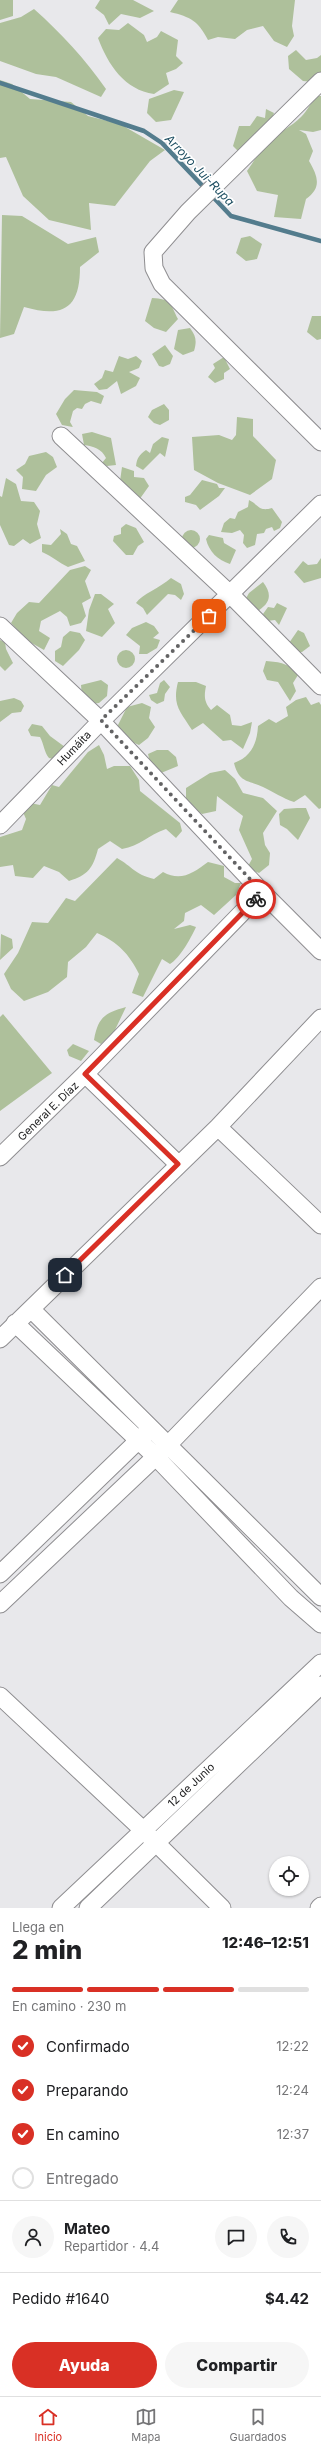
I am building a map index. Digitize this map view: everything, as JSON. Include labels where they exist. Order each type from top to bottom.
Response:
[{"type":"street","points":[[321,81],[188,212],[153,252],[154,268],[162,284],[321,442]]},
{"type":"street","points":[[61,436],[231,595],[321,686]]},
{"type":"street","name":"Humáita","points":[[0,825],[101,720],[231,595],[321,504]]},
{"type":"street","points":[[0,626],[101,720],[262,892],[321,951]]},
{"type":"street","name":"General E. Díaz","points":[[0,1157],[85,1074],[262,892]]},
{"type":"street","points":[[0,1339],[178,1164],[218,1127],[321,1018]]},
{"type":"street","points":[[85,1074],[178,1164]]},
{"type":"street","points":[[218,1127],[321,1225]]},
{"type":"street","points":[[0,1604],[162,1451],[321,1287]]},
{"type":"street","points":[[31,1309],[144,1434]]},
{"type":"street","points":[[15,1323],[144,1434],[321,1597]]},
{"type":"street","points":[[0,1574],[144,1434]]},
{"type":"street","points":[[162,1451],[291,1598],[321,1624]]},
{"type":"street","name":"12 de Junio","points":[[61,1908],[321,1663]]},
{"type":"street","name":"12 de Junio","points":[[88,1908],[321,1685]]},
{"type":"street","points":[[0,1696],[143,1830],[222,1908]]},
{"type":"green space","points":[[0,0],[13,0],[13,16],[0,20]]},
{"type":"green space","points":[[100,0],[133,0],[154,11],[140,18],[121,14],[109,25],[104,15],[95,8]]},
{"type":"green space","points":[[178,0],[295,0],[292,26],[294,36],[287,47],[274,41],[263,26],[247,30],[235,39],[218,37],[208,40],[201,28],[189,18],[170,12]]},
{"type":"green space","points":[[34,9],[54,27],[90,67],[106,89],[101,97],[56,77],[36,74],[0,61],[0,23],[21,17]]},
{"type":"green space","points":[[128,23],[144,35],[147,42],[157,37],[161,31],[178,40],[176,56],[183,63],[176,69],[166,73],[169,84],[154,94],[144,92],[134,87],[119,75],[112,67],[98,38],[106,29],[119,30]]},
{"type":"green space","points":[[296,50],[306,60],[317,58],[321,55],[321,75],[313,82],[303,81],[289,69],[288,56]]},
{"type":"green space","points":[[0,80],[12,84],[30,99],[71,102],[88,116],[120,124],[165,150],[150,161],[115,206],[89,203],[91,230],[49,220],[23,196],[6,157],[0,158]]},
{"type":"green space","points":[[174,90],[184,92],[171,120],[156,122],[147,113],[149,99]]},
{"type":"green space","points":[[318,96],[321,96],[321,130],[313,132],[299,130],[306,134],[313,151],[309,161],[315,173],[317,182],[316,187],[311,195],[306,199],[301,219],[274,217],[278,195],[257,191],[247,171],[266,144],[301,117]]},
{"type":"green space","points":[[266,109],[274,113],[270,124],[239,152],[233,146],[239,126],[250,126],[257,116],[265,118]]},
{"type":"green space","points":[[2,215],[22,216],[68,244],[96,237],[99,252],[80,267],[77,293],[73,301],[67,307],[49,311],[24,307],[14,334],[0,338]]},
{"type":"green space","points":[[250,236],[262,244],[257,259],[246,261],[236,253],[241,238]]},
{"type":"green space","points":[[152,298],[163,299],[169,303],[178,319],[166,332],[154,328],[145,321]]},
{"type":"green space","points":[[312,316],[321,316],[321,339],[317,340],[307,332]]},
{"type":"green space","points":[[190,328],[196,341],[194,351],[183,355],[174,349],[178,330]]},
{"type":"green space","points":[[165,345],[173,356],[170,364],[163,367],[159,366],[152,354]]},
{"type":"green space","points":[[119,356],[128,359],[136,356],[142,361],[139,368],[129,372],[140,378],[136,386],[121,394],[117,381],[107,389],[99,390],[94,384],[102,378],[105,370],[113,372]]},
{"type":"green space","points":[[224,357],[230,369],[224,373],[224,379],[215,383],[208,377],[215,368],[213,364]]},
{"type":"green space","points":[[74,390],[97,392],[104,396],[101,404],[91,401],[85,404],[82,409],[77,408],[73,411],[70,422],[73,427],[62,425],[56,414],[65,399]]},
{"type":"green space","points":[[164,404],[169,410],[169,420],[160,425],[154,423],[148,417],[152,410]]},
{"type":"green space","points":[[237,417],[253,419],[253,436],[276,460],[272,479],[250,495],[218,483],[194,470],[192,437],[219,435],[232,440],[236,435]]},
{"type":"green space","points":[[92,432],[111,438],[116,465],[107,466],[102,463],[106,458],[100,450],[84,445],[82,434]]},
{"type":"green space","points":[[162,437],[169,439],[165,457],[160,453],[143,470],[136,466],[140,455],[146,450],[150,453],[153,444]]},
{"type":"green space","points":[[46,452],[53,457],[57,467],[46,475],[36,491],[22,489],[23,477],[16,470],[25,464],[29,456]]},
{"type":"green space","points":[[122,467],[134,471],[134,477],[144,478],[149,486],[139,500],[135,493],[120,481]]},
{"type":"green space","points":[[6,478],[16,484],[21,501],[34,502],[40,511],[37,524],[41,538],[30,544],[23,539],[14,546],[9,545],[0,525],[0,496],[2,497]]},
{"type":"green space","points":[[202,480],[217,484],[219,488],[225,488],[219,496],[200,510],[196,505],[185,502],[185,497],[190,495]]},
{"type":"green space","points":[[249,500],[262,509],[272,508],[282,522],[280,528],[274,531],[272,527],[266,529],[264,533],[257,534],[255,545],[247,548],[243,543],[244,535],[240,530],[232,533],[221,532],[224,523],[230,518],[235,519],[238,512],[248,507]]},
{"type":"green space","points":[[126,524],[136,528],[144,542],[138,546],[133,555],[126,555],[113,541],[114,536],[121,534],[121,528]]},
{"type":"green space","points":[[60,529],[67,534],[71,544],[77,546],[85,561],[68,567],[42,552],[42,544],[51,545],[61,534]]},
{"type":"green space","points":[[191,530],[197,533],[200,539],[197,545],[191,548],[185,545],[182,539],[185,533]]},
{"type":"green space","points":[[209,535],[223,538],[224,543],[236,550],[230,564],[218,558],[209,548],[206,539]]},
{"type":"green space","points":[[321,558],[321,578],[304,583],[294,572],[303,561],[308,565],[317,564]]},
{"type":"green space","points":[[85,566],[91,570],[85,581],[91,598],[82,603],[86,616],[81,623],[70,626],[67,617],[60,611],[41,621],[39,631],[50,638],[44,650],[28,641],[11,623],[17,613],[29,602],[39,603],[70,570]]},
{"type":"green space","points":[[171,578],[181,584],[184,594],[181,600],[175,595],[168,594],[147,615],[143,608],[136,603],[142,597]]},
{"type":"green space","points":[[263,582],[269,595],[264,606],[256,612],[245,600],[249,593]]},
{"type":"green space","points":[[95,594],[101,594],[114,604],[108,609],[115,623],[102,637],[86,631],[89,610]]},
{"type":"green space","points":[[277,603],[287,608],[279,625],[275,620],[267,621],[263,614],[268,607],[274,608]]},
{"type":"green space","points":[[146,622],[154,626],[159,633],[153,638],[160,640],[157,648],[147,654],[139,654],[140,646],[126,635],[132,628]]},
{"type":"green space","points":[[298,630],[304,633],[310,646],[302,652],[295,652],[289,643]]},
{"type":"green space","points":[[70,631],[80,633],[85,640],[79,650],[63,666],[55,661],[55,651],[61,647],[63,637]]},
{"type":"green space","points":[[0,640],[5,642],[6,649],[13,663],[5,671],[0,666]]},
{"type":"green space","points":[[126,650],[132,653],[135,659],[132,665],[126,668],[120,665],[117,659],[120,653]]},
{"type":"green space","points":[[266,661],[284,664],[295,671],[298,675],[293,683],[296,691],[290,701],[278,682],[267,680],[263,671]]},
{"type":"green space","points":[[101,680],[108,685],[107,696],[99,703],[91,704],[82,697],[81,685]]},
{"type":"green space","points":[[164,680],[170,687],[165,694],[164,701],[157,704],[151,700],[149,695],[157,693],[160,683]]},
{"type":"green space","points":[[178,682],[196,682],[206,686],[205,699],[211,710],[217,705],[230,715],[232,725],[241,726],[252,722],[250,733],[243,749],[231,740],[223,741],[203,723],[192,730],[178,708],[176,690]]},
{"type":"green space","points":[[306,697],[311,705],[319,702],[321,705],[321,808],[319,809],[305,795],[294,802],[241,778],[234,763],[245,757],[252,749],[256,739],[258,726],[269,719],[276,723],[288,716],[286,707],[296,700]]},
{"type":"green space","points":[[14,698],[21,701],[24,706],[21,712],[12,713],[0,722],[0,701]]},
{"type":"green space","points":[[142,703],[151,707],[149,718],[155,727],[148,738],[139,745],[123,738],[117,727],[127,707]]},
{"type":"green space","points":[[32,724],[42,726],[50,736],[65,747],[57,760],[49,758],[40,737],[31,736],[28,730]]},
{"type":"green space","points":[[99,745],[104,755],[107,769],[114,766],[130,766],[139,780],[140,791],[180,823],[182,831],[176,838],[166,829],[128,848],[122,849],[110,841],[98,849],[89,870],[81,876],[69,881],[59,872],[44,866],[33,878],[15,876],[13,865],[0,867],[0,837],[22,830],[26,819],[23,812],[30,803],[40,805],[52,785],[59,787],[88,752]]},
{"type":"green space","points":[[157,750],[168,750],[176,757],[178,766],[161,773],[151,767],[148,754]]},
{"type":"green space","points":[[225,770],[235,779],[243,793],[263,798],[277,811],[263,833],[265,845],[270,853],[269,865],[259,873],[247,868],[252,859],[239,830],[243,816],[217,796],[216,811],[202,814],[186,803],[186,788],[210,773]]},
{"type":"green space","points":[[306,808],[310,818],[298,840],[287,829],[280,825],[279,814],[284,809]]},
{"type":"green space","points":[[117,858],[138,873],[154,879],[163,872],[176,876],[187,875],[208,862],[224,866],[224,877],[235,883],[241,883],[236,895],[214,915],[201,905],[185,913],[184,921],[174,929],[190,925],[196,927],[194,932],[174,961],[170,964],[162,959],[143,997],[132,993],[139,974],[131,960],[122,949],[111,940],[97,933],[86,947],[68,962],[67,977],[48,992],[24,1001],[11,989],[4,974],[18,953],[32,922],[48,923],[66,898],[75,901]]},
{"type":"green space","points":[[1,934],[12,939],[13,948],[0,960]]},
{"type":"green space","points":[[126,1007],[114,1032],[101,1044],[94,1040],[100,1021],[113,1011]]},
{"type":"green space","points":[[3,1014],[52,1073],[0,1111],[0,1017]]},
{"type":"green space","points":[[73,1044],[89,1051],[81,1061],[69,1056],[67,1050]]},
{"type":"waterway","name":"Arroyo Jui-Rupa","points":[[0,83],[144,131],[162,143],[231,216],[321,241]]},
{"type":"way so far","points":[[209,616],[101,720],[262,892],[256,899]]},
{"type":"route","points":[[65,1275],[178,1164],[85,1074],[256,899]]}]
